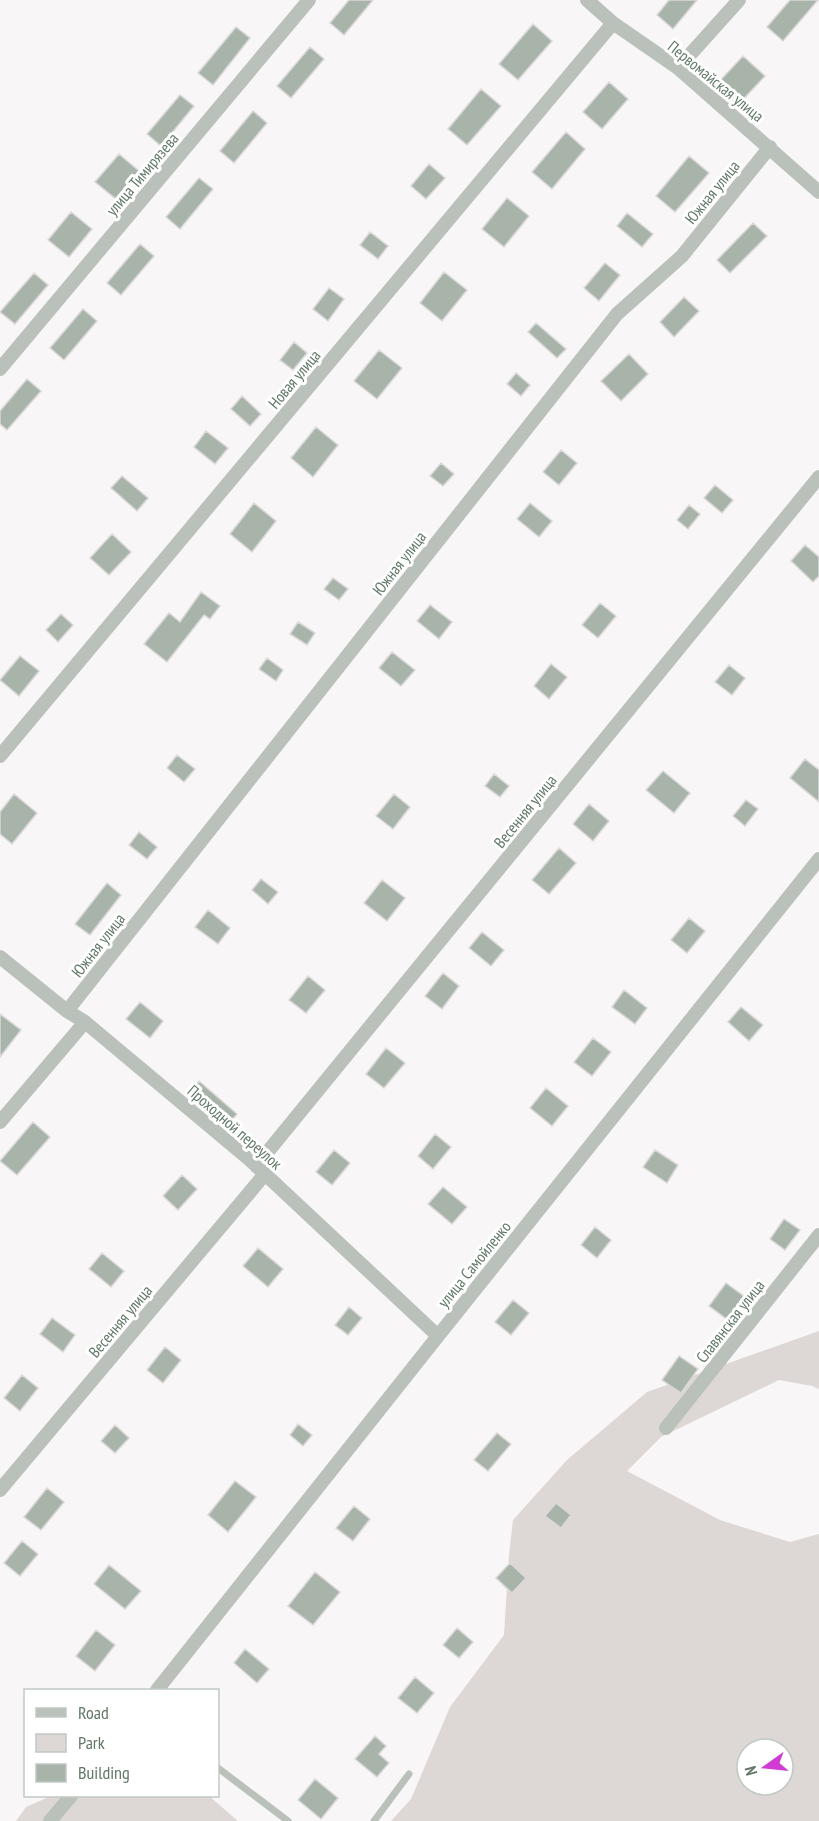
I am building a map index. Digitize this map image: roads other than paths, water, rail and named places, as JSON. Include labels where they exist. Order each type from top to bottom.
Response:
[{"type":"street","name":"улица Тимирязева","points":[[0,369],[309,0]]},
{"type":"street","name":"Первомайская улица","points":[[587,0],[613,23],[678,68],[819,192]]},
{"type":"street","points":[[678,68],[739,0]]},
{"type":"street","name":"Новая улица","points":[[0,756],[613,23]]},
{"type":"street","name":"Южная улица","points":[[67,1011],[617,314],[682,256],[770,147]]},
{"type":"street","name":"Весенняя улица","points":[[0,1490],[819,477]]},
{"type":"street","name":"улица Самойленко","points":[[158,1689],[819,859]]},
{"type":"street","name":"Проходной переулок","points":[[0,957],[67,1011],[85,1022],[260,1170],[438,1336]]},
{"type":"street","points":[[0,1122],[85,1022]]},
{"type":"street","name":"Славянская улица","points":[[666,1428],[819,1235]]},
{"type":"street","points":[[50,1821],[70,1797]]},
{"type":"lane","points":[[219,1769],[288,1821]]},
{"type":"lane","points":[[374,1821],[409,1774]]}]
